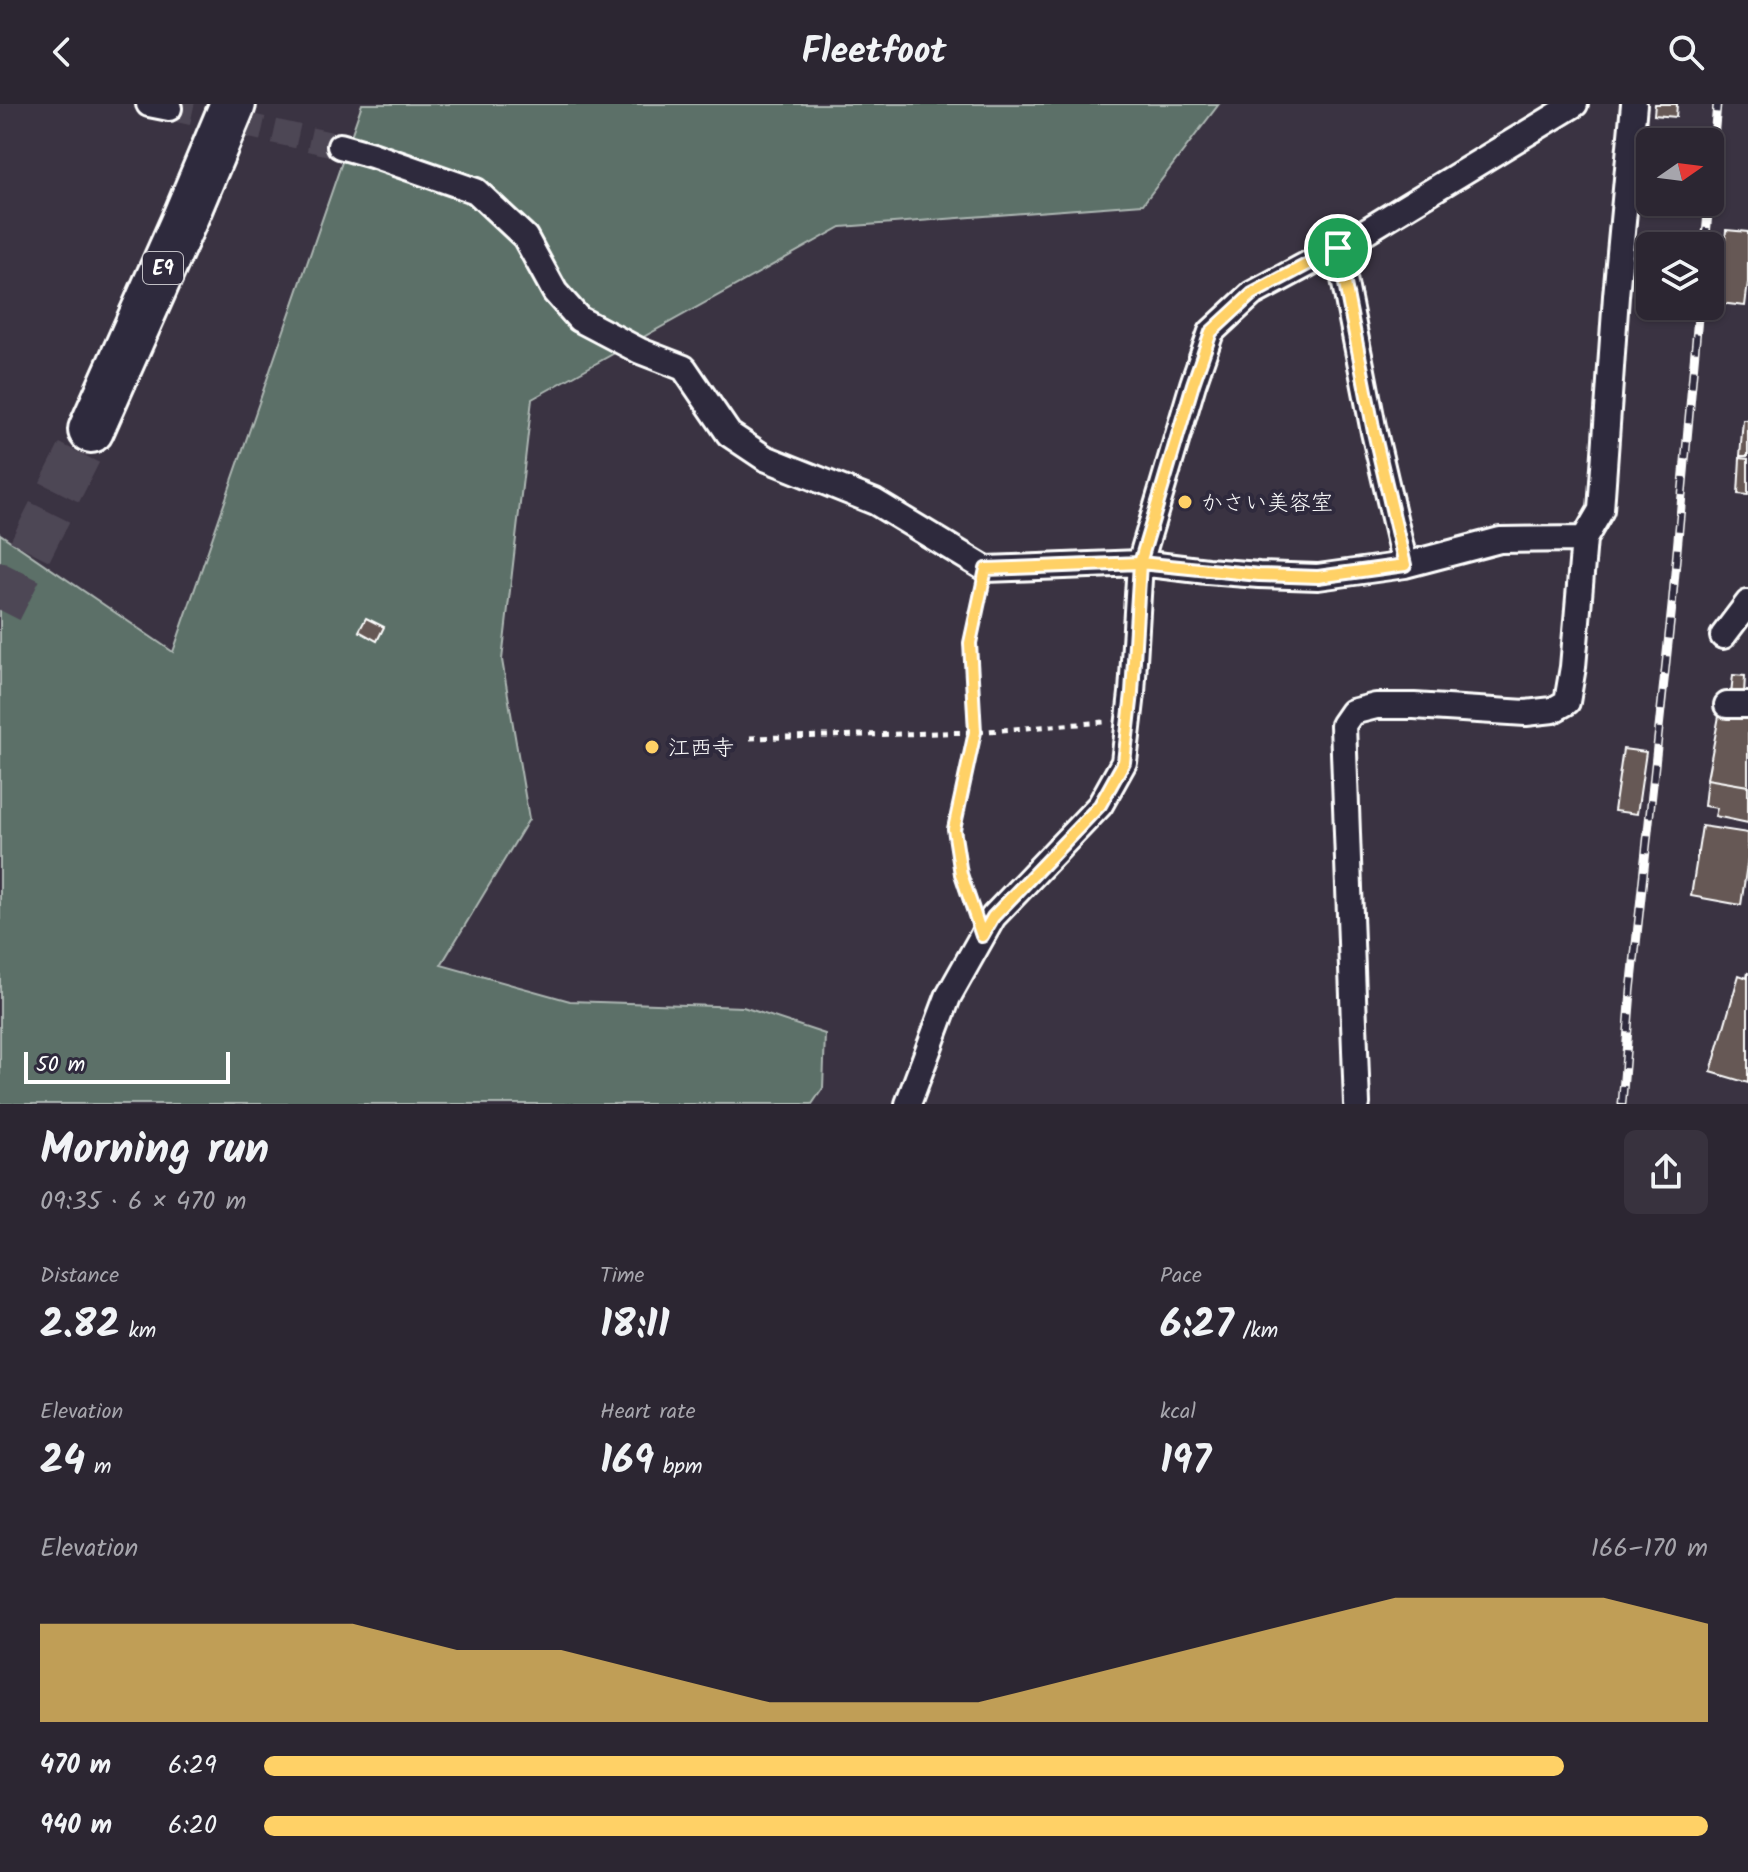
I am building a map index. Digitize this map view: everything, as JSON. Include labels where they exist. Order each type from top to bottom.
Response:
[{"type":"highway","name":"E9","points":[[91,430],[233,104]]},
{"type":"street","points":[[908,1104],[948,997],[993,917],[1100,805],[1124,762],[1140,563],[1211,332],[1252,294],[1338,248],[1575,104]]},
{"type":"street","points":[[1357,1104],[1343,725],[1352,712],[1376,706],[1526,713],[1553,710],[1567,702],[1584,539],[1601,510],[1617,280],[1634,104]]},
{"type":"street","points":[[340,146],[476,191],[525,237],[555,292],[579,319],[640,351],[684,368],[729,434],[765,458],[875,502],[986,569],[1140,563],[1259,575],[1318,577],[1405,565],[1500,540],[1584,539]]},
{"type":"street","points":[[1338,248],[1374,432],[1405,565]]},
{"type":"street","points":[[1723,636],[1748,603]]},
{"type":"path","points":[[982,936],[961,874],[954,829],[975,732],[970,643],[986,569]]},
{"type":"path","points":[[750,738],[975,732],[1129,720]]},
{"type":"green space","points":[[362,104],[1219,104],[1143,204],[841,227],[532,399],[502,660],[529,819],[441,965],[570,1001],[743,1007],[825,1034],[823,1088],[812,1104],[0,1104],[0,534],[173,652]]},
{"type":"building","points":[[1655,104],[1677,104],[1676,117],[1654,115]]},
{"type":"building","points":[[1726,230],[1748,232],[1745,306],[1724,303]]},
{"type":"building","points":[[1743,420],[1748,420],[1748,456],[1740,456]]},
{"type":"building","points":[[1740,458],[1748,459],[1748,495],[1738,494]]},
{"type":"building","points":[[366,618],[384,627],[377,641],[359,631]]},
{"type":"building","points":[[1733,675],[1745,676],[1744,694],[1731,694]]},
{"type":"building","points":[[1719,716],[1748,718],[1748,786],[1707,779]]},
{"type":"building","points":[[1623,749],[1646,752],[1637,814],[1614,811]]},
{"type":"building","points":[[1707,779],[1748,786],[1748,823],[1715,816],[1717,808],[1704,806]]},
{"type":"building","points":[[1702,826],[1748,833],[1748,858],[1741,905],[1691,896]]},
{"type":"building","points":[[1748,972],[1748,1083],[1711,1072],[1739,975],[1747,978]]},
{"type":"tunnel","points":[[169,108],[340,146]]},
{"type":"tunnel","points":[[0,610],[91,430]]},
{"type":"railway","points":[[1715,128],[1717,104]]},
{"type":"railway","points":[[1706,232],[1708,216]]},
{"type":"railway","points":[[1622,1104],[1698,320]]},
{"type":"place","name":"かさい美容室","points":[[1185,502]]},
{"type":"place","name":"江西寺","points":[[652,747]]},
{"type":"route","points":[[1338,248],[1252,294],[1211,332],[1140,563],[986,569],[970,643],[975,732],[954,829],[961,874],[982,936],[993,917],[1100,805],[1124,762],[1132,693],[1140,563],[1207,571],[1318,577],[1405,565],[1374,432],[1338,248]]}]
